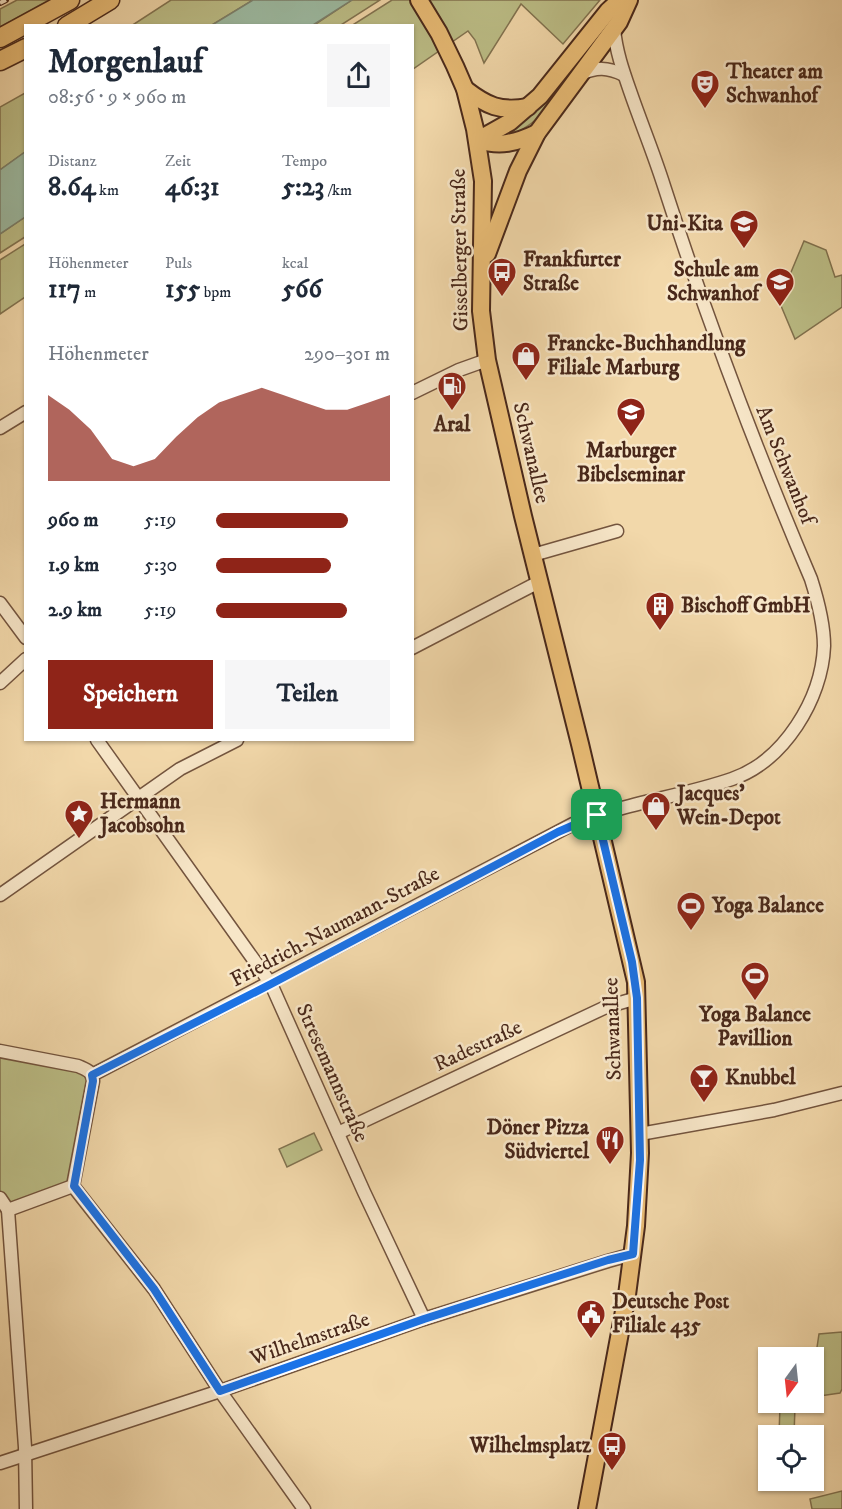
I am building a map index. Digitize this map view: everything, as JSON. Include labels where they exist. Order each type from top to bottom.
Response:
[{"type":"highway","points":[[26,24],[70,0]]},
{"type":"highway","points":[[70,24],[110,0]]},
{"type":"highway","points":[[0,38],[24,25]]},
{"type":"highway","points":[[0,61],[24,49]]},
{"type":"main road","name":"Gisselberger Straße","points":[[418,0],[456,66],[465,89],[478,140],[483,200],[482,327],[487,360]]},
{"type":"main road","name":"Gisselberger Straße","points":[[478,140],[510,122],[552,83],[608,11],[620,0]]},
{"type":"main road","points":[[482,266],[518,171],[537,133],[623,16],[629,0]]},
{"type":"main road","points":[[465,89],[477,99],[499,108],[515,109],[528,106]]},
{"type":"main road","name":"Gisselberger Straße","points":[[478,140],[510,144],[537,133]]},
{"type":"main road","name":"Schwanallee","points":[[487,360],[628,945],[637,998],[640,1164],[634,1247],[610,1394],[587,1509]]},
{"type":"street","name":"Am Schwanhof","points":[[597,815],[734,779],[759,765],[787,740],[805,713],[817,682],[824,648],[822,621],[812,579],[730,381],[624,75],[616,47],[614,29]]},
{"type":"street","points":[[580,74],[594,68],[605,67],[624,75]]},
{"type":"street","points":[[414,392],[487,360]]},
{"type":"street","points":[[0,428],[24,413]]},
{"type":"street","points":[[533,555],[617,531]]},
{"type":"street","points":[[414,647],[539,582]]},
{"type":"street","points":[[0,603],[24,635]]},
{"type":"street","points":[[0,682],[24,662]]},
{"type":"street","name":"Stresemannstraße","points":[[98,741],[271,984],[364,1192],[424,1319]]},
{"type":"street","points":[[0,895],[180,769],[235,741]]},
{"type":"street","name":"Friedrich-Naumann-Straße","points":[[92,1075],[271,984],[573,824],[597,815]]},
{"type":"street","name":"Radestraße","points":[[338,1133],[606,1008],[637,998]]},
{"type":"street","points":[[0,1051],[78,1066],[88,1070],[92,1075],[93,1081],[74,1186],[154,1289],[220,1391],[304,1509]]},
{"type":"street","points":[[640,1134],[774,1110],[842,1093]]},
{"type":"street","points":[[9,1210],[74,1186]]},
{"type":"street","points":[[0,1198],[9,1210],[26,1509]]},
{"type":"street","name":"Wilhelmstraße","points":[[0,1463],[220,1391],[424,1319],[608,1260],[634,1247]]},
{"type":"shaded area","points":[[17,0],[49,0],[0,27],[0,9]]},
{"type":"shaded area","points":[[171,0],[253,0],[214,24],[134,24]]},
{"type":"shaded area","points":[[253,0],[352,0],[315,24],[214,24]]},
{"type":"shaded area","points":[[352,0],[380,0],[343,24],[316,24]]},
{"type":"shaded area","points":[[392,0],[600,0],[563,44],[521,4],[484,63],[475,40],[468,31],[414,68],[414,24],[354,24]]},
{"type":"shaded area","points":[[592,43],[593,46],[568,83],[548,108],[526,127],[514,133],[512,129]]},
{"type":"shaded area","points":[[24,94],[24,153],[0,170],[0,107]]},
{"type":"shaded area","points":[[24,153],[24,218],[0,234],[0,170]]},
{"type":"shaded area","points":[[24,218],[24,238],[0,253],[0,234]]},
{"type":"shaded area","points":[[804,241],[826,250],[835,277],[842,275],[842,307],[795,339],[779,301]]},
{"type":"shaded area","points":[[24,245],[24,298],[0,314],[0,260]]},
{"type":"shaded area","points":[[0,1053],[89,1073],[71,1184],[10,1208],[0,1194]]},
{"type":"shaded area","points":[[314,1133],[322,1150],[287,1167],[279,1149]]},
{"type":"shaded area","points":[[842,1332],[842,1389],[840,1393],[824,1395],[824,1347],[817,1347],[819,1334]]},
{"type":"shaded area","points":[[780,1413],[795,1413],[794,1425],[779,1425]]},
{"type":"shaded area","points":[[842,1491],[842,1509],[812,1509],[810,1499]]},
{"type":"railway","points":[[0,3],[6,0]]},
{"type":"place","name":"Theater am Schwanhof","points":[[705,110]]},
{"type":"place","name":"Uni-Kita","points":[[744,250]]},
{"type":"place","name":"Frankfurter Straße","points":[[502,298]]},
{"type":"place","name":"Schule am Schwanhof","points":[[780,308]]},
{"type":"place","name":"Francke-Buchhandlung Filiale Marburg","points":[[526,382]]},
{"type":"place","name":"Aral","points":[[452,412]]},
{"type":"place","name":"Marburger Bibelseminar","points":[[631,438]]},
{"type":"place","name":"Bischoff GmbH","points":[[660,632]]},
{"type":"place","name":"Jacques' Wein-Depot","points":[[656,832]]},
{"type":"place","name":"Hermann Jacobsohn","points":[[79,840]]},
{"type":"place","name":"Yoga Balance","points":[[691,932]]},
{"type":"place","name":"Yoga Balance Pavillion","points":[[755,1002]]},
{"type":"place","name":"Knubbel","points":[[704,1104]]},
{"type":"place","name":"Döner Pizza Südviertel","points":[[610,1166]]},
{"type":"place","name":"Deutsche Post Filiale 435","points":[[591,1340]]},
{"type":"place","name":"Wilhelmsplatz","points":[[612,1472]]},
{"type":"route","points":[[597,815],[636,982],[640,1160],[633,1254],[424,1319],[220,1391],[154,1289],[74,1186],[93,1081],[92,1075],[271,984],[420,903],[573,824],[597,815]]}]
